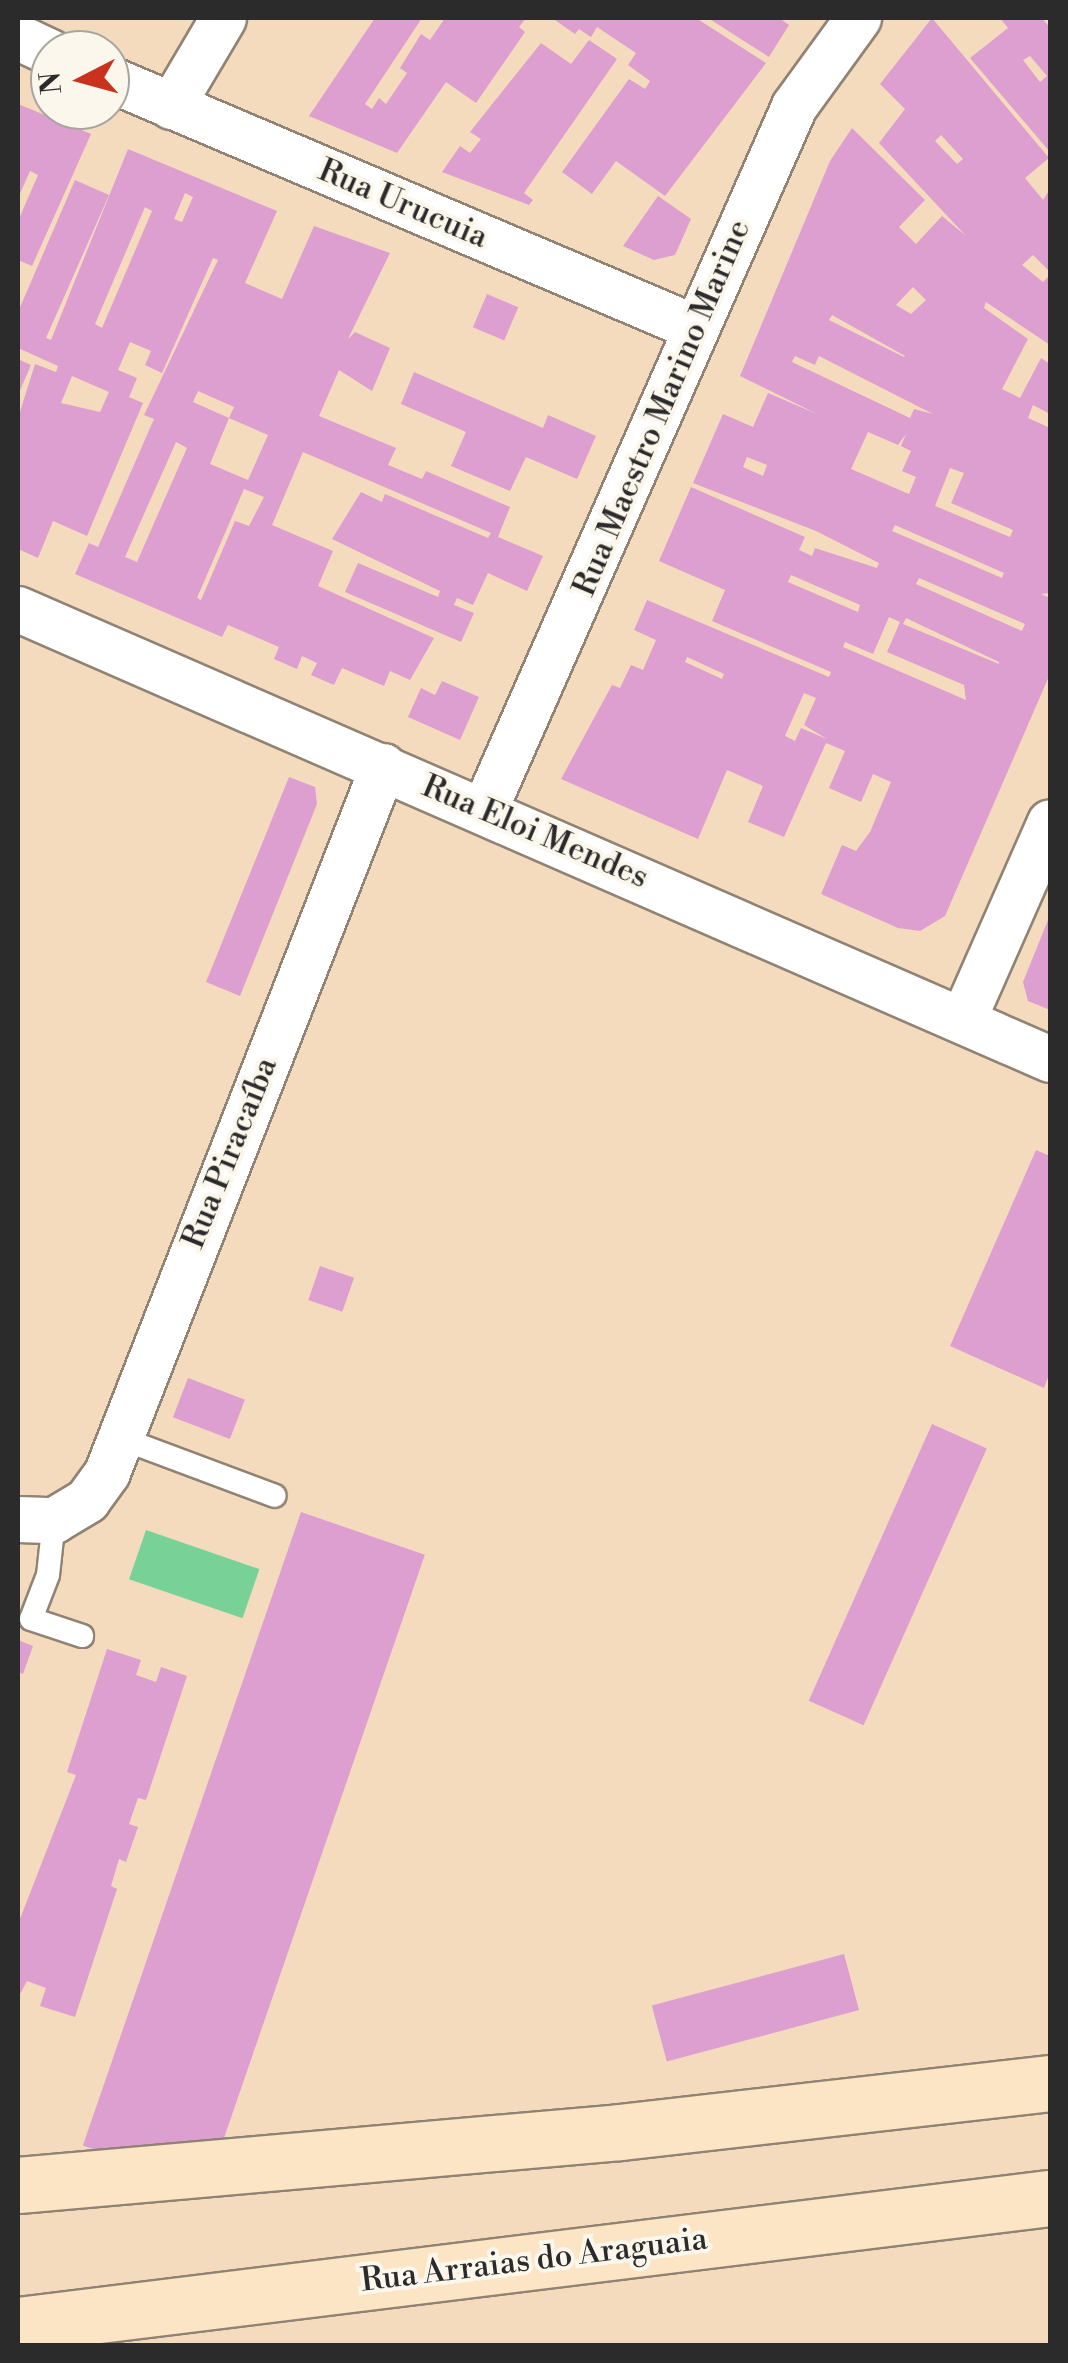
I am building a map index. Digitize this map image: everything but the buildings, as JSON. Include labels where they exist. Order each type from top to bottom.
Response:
[{"type":"main road","points":[[18,2185],[620,2132],[1050,2083]]},
{"type":"main road","name":"Rua Arraias do Araguaia","points":[[18,2326],[1050,2198]]},
{"type":"street","points":[[171,106],[223,18]]},
{"type":"street","name":"Rua Maestro Marino Marine","points":[[484,810],[794,106],[858,18]]},
{"type":"street","name":"Rua Urucuia","points":[[130,87],[696,328]]},
{"type":"street","name":"Rua Eloi Mendes","points":[[18,608],[1050,1059]]},
{"type":"street","name":"Rua Piracaíba","points":[[36,1520],[87,1500],[120,1438],[383,766]]},
{"type":"street","points":[[964,1020],[1050,822]]},
{"type":"lane","points":[[120,1438],[275,1496]]},
{"type":"lane","points":[[36,1520],[48,1576],[31,1618],[82,1636]]},
{"type":"green space","points":[[146,1530],[259,1569],[243,1618],[129,1579]]}]
